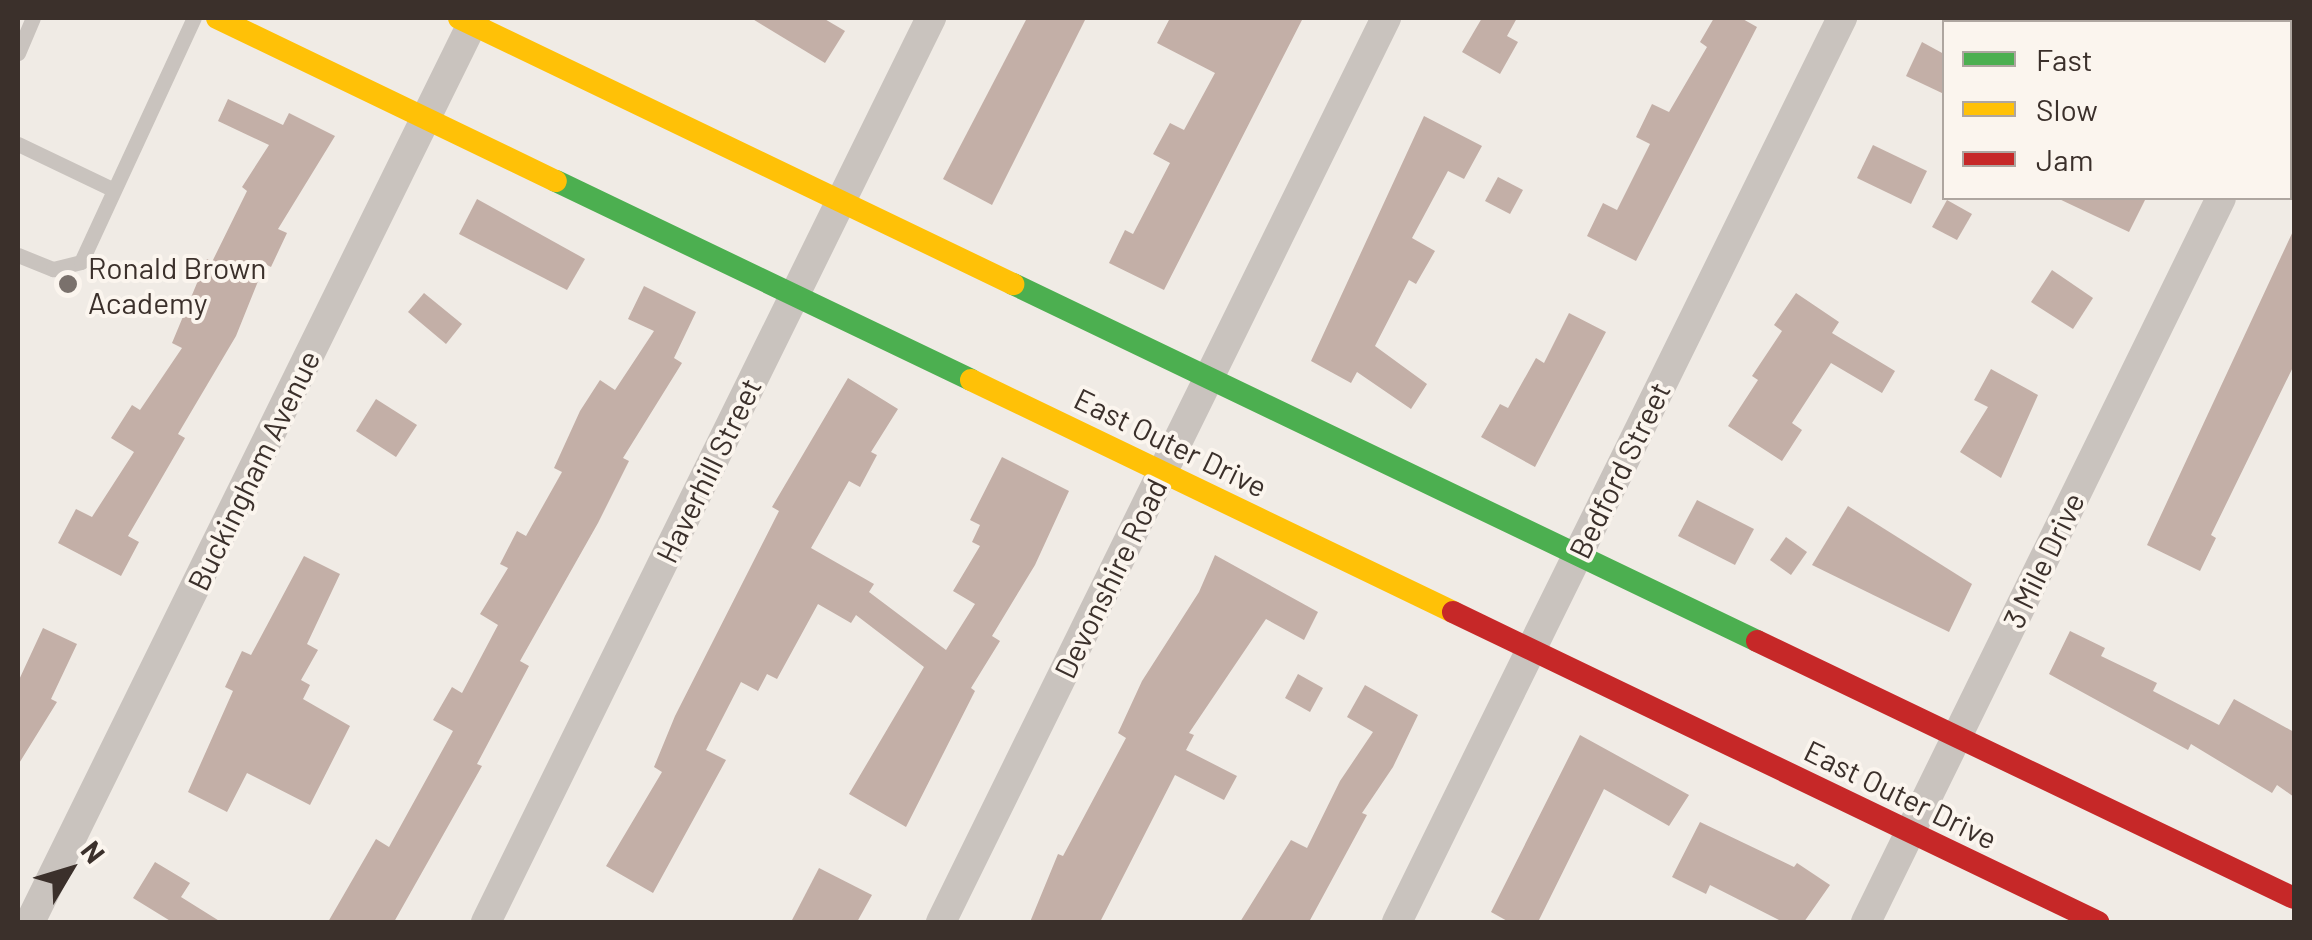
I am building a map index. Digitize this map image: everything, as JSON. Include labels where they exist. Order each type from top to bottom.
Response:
[{"type":"street","name":"East Outer Drive","points":[[218,18],[2098,922]]},
{"type":"street","name":"Haverhill Street","points":[[486,922],[930,18]]},
{"type":"street","name":"Devonshire Road","points":[[942,922],[1386,18]]},
{"type":"street","name":"Bedford Street","points":[[1397,922],[1842,18]]},
{"type":"street","name":"Buckingham Avenue","points":[[35,915],[426,118],[469,20]]},
{"type":"street","points":[[469,20],[2294,898]]},
{"type":"street","name":"3 Mile Drive","points":[[1866,922],[2220,200]]},
{"type":"lane","points":[[18,52],[34,18]]},
{"type":"lane","points":[[18,254],[53,270],[81,262],[194,18]]},
{"type":"lane","points":[[18,144],[114,190]]},
{"type":"building","points":[[751,18],[823,18],[845,31],[825,63]]},
{"type":"building","points":[[1027,18],[1086,18],[992,205],[943,179]]},
{"type":"building","points":[[1170,18],[1303,18],[1164,290],[1109,263],[1125,230],[1133,234],[1170,163],[1153,154],[1170,123],[1184,130],[1215,73],[1157,43]]},
{"type":"building","points":[[1482,18],[1517,18],[1507,36],[1518,42],[1500,74],[1462,52]]},
{"type":"building","points":[[1714,18],[1741,18],[1757,27],[1636,261],[1587,236],[1603,203],[1617,210],[1650,144],[1636,137],[1652,104],[1669,112],[1707,47],[1700,42]]},
{"type":"building","points":[[1922,42],[1942,53],[1942,93],[1906,76]]},
{"type":"building","points":[[228,99],[283,125],[289,113],[335,136],[278,229],[287,233],[271,267],[265,264],[236,336],[178,434],[185,438],[128,536],[139,542],[121,576],[58,543],[76,509],[92,517],[134,452],[111,438],[132,405],[140,410],[182,348],[172,343],[207,259],[212,262],[247,191],[242,187],[269,145],[218,121]]},
{"type":"building","points":[[1424,116],[1482,146],[1464,179],[1448,171],[1412,238],[1435,251],[1416,284],[1409,280],[1375,346],[1427,384],[1411,409],[1357,372],[1351,383],[1311,361]]},
{"type":"building","points":[[1873,145],[1927,171],[1911,204],[1857,178]]},
{"type":"building","points":[[1498,177],[1523,190],[1510,214],[1485,201]]},
{"type":"building","points":[[477,199],[585,259],[567,290],[459,234]]},
{"type":"building","points":[[1947,200],[1972,214],[1957,240],[1932,227]]},
{"type":"building","points":[[2061,200],[2145,200],[2129,232]]},
{"type":"building","points":[[2294,229],[2294,365],[2211,535],[2216,538],[2200,571],[2147,545]]},
{"type":"building","points":[[2052,270],[2093,298],[2073,329],[2031,302]]},
{"type":"building","points":[[644,286],[696,312],[674,358],[682,363],[623,458],[629,461],[598,523],[520,661],[529,666],[477,764],[482,766],[394,922],[328,922],[376,839],[389,847],[453,731],[433,720],[452,687],[462,693],[498,625],[480,614],[508,568],[500,564],[517,531],[526,536],[562,472],[554,468],[580,411],[600,380],[615,390],[654,331],[628,319]]},
{"type":"building","points":[[424,293],[462,324],[446,344],[408,312]]},
{"type":"building","points":[[1796,293],[1839,322],[1832,333],[1895,371],[1882,393],[1831,363],[1792,423],[1802,430],[1782,461],[1728,426],[1758,380],[1752,376],[1782,331],[1774,325]]},
{"type":"building","points":[[1569,313],[1606,332],[1535,467],[1481,437],[1500,404],[1508,408],[1536,358],[1544,363]]},
{"type":"building","points":[[1991,369],[2038,395],[2001,478],[1960,452],[1988,407],[1974,400]]},
{"type":"building","points":[[848,378],[898,409],[871,452],[877,455],[860,487],[849,481],[811,548],[874,584],[869,592],[946,650],[975,604],[953,591],[980,546],[972,542],[980,525],[970,520],[1002,457],[1069,491],[1035,565],[992,636],[1000,641],[971,688],[975,691],[906,827],[849,794],[924,667],[856,615],[851,623],[818,604],[777,679],[767,674],[758,691],[741,682],[706,750],[726,760],[653,893],[606,866],[662,772],[654,767],[675,716],[779,511],[772,507]]},
{"type":"building","points":[[376,399],[417,425],[396,457],[356,431]]},
{"type":"building","points":[[1697,500],[1754,529],[1735,565],[1678,536]]},
{"type":"building","points":[[1848,506],[1972,584],[1949,632],[1812,565]]},
{"type":"building","points":[[1786,537],[1807,552],[1791,575],[1770,560]]},
{"type":"building","points":[[1215,555],[1318,612],[1304,640],[1266,619],[1189,733],[1194,735],[1186,750],[1237,776],[1224,800],[1175,775],[1100,922],[1030,922],[1058,854],[1063,856],[1126,738],[1118,733],[1142,681],[1199,592]]},
{"type":"building","points":[[304,556],[340,574],[307,644],[318,650],[301,680],[310,685],[303,699],[350,726],[310,805],[247,773],[227,812],[188,792],[233,691],[225,687],[242,651],[251,655]]},
{"type":"building","points":[[43,628],[77,644],[51,699],[57,702],[18,765],[18,682]]},
{"type":"building","points":[[2070,631],[2105,648],[2101,656],[2157,683],[2153,691],[2219,725],[2234,699],[2294,732],[2294,797],[2277,785],[2272,793],[2191,744],[2188,750],[2049,674]]},
{"type":"building","points":[[1298,674],[1323,688],[1310,712],[1285,698]]},
{"type":"building","points":[[1365,685],[1418,715],[1393,767],[1362,813],[1367,815],[1309,922],[1240,922],[1291,840],[1307,848],[1340,781],[1373,732],[1347,717]]},
{"type":"building","points":[[1580,735],[1689,795],[1669,826],[1604,789],[1538,922],[1509,922],[1491,912]]},
{"type":"building","points":[[1700,822],[1794,867],[1797,863],[1830,885],[1804,922],[1783,922],[1710,885],[1706,894],[1672,877]]},
{"type":"building","points":[[155,862],[190,883],[181,897],[221,922],[172,922],[133,898]]},
{"type":"building","points":[[819,868],[872,895],[857,922],[791,922]]},
{"type":"traffic: fast","points":[[556,181],[971,380]]},
{"type":"traffic: fast","points":[[1013,284],[1757,641]]},
{"type":"traffic: slow","points":[[217,18],[556,181]]},
{"type":"traffic: slow","points":[[459,18],[1013,284]]},
{"type":"traffic: slow","points":[[971,380],[1453,612]]},
{"type":"traffic: jam","points":[[1453,612],[2098,922]]},
{"type":"traffic: jam","points":[[1757,641],[2294,898]]},
{"type":"place","name":"Ronald Brown Academy","points":[[68,284]]}]
